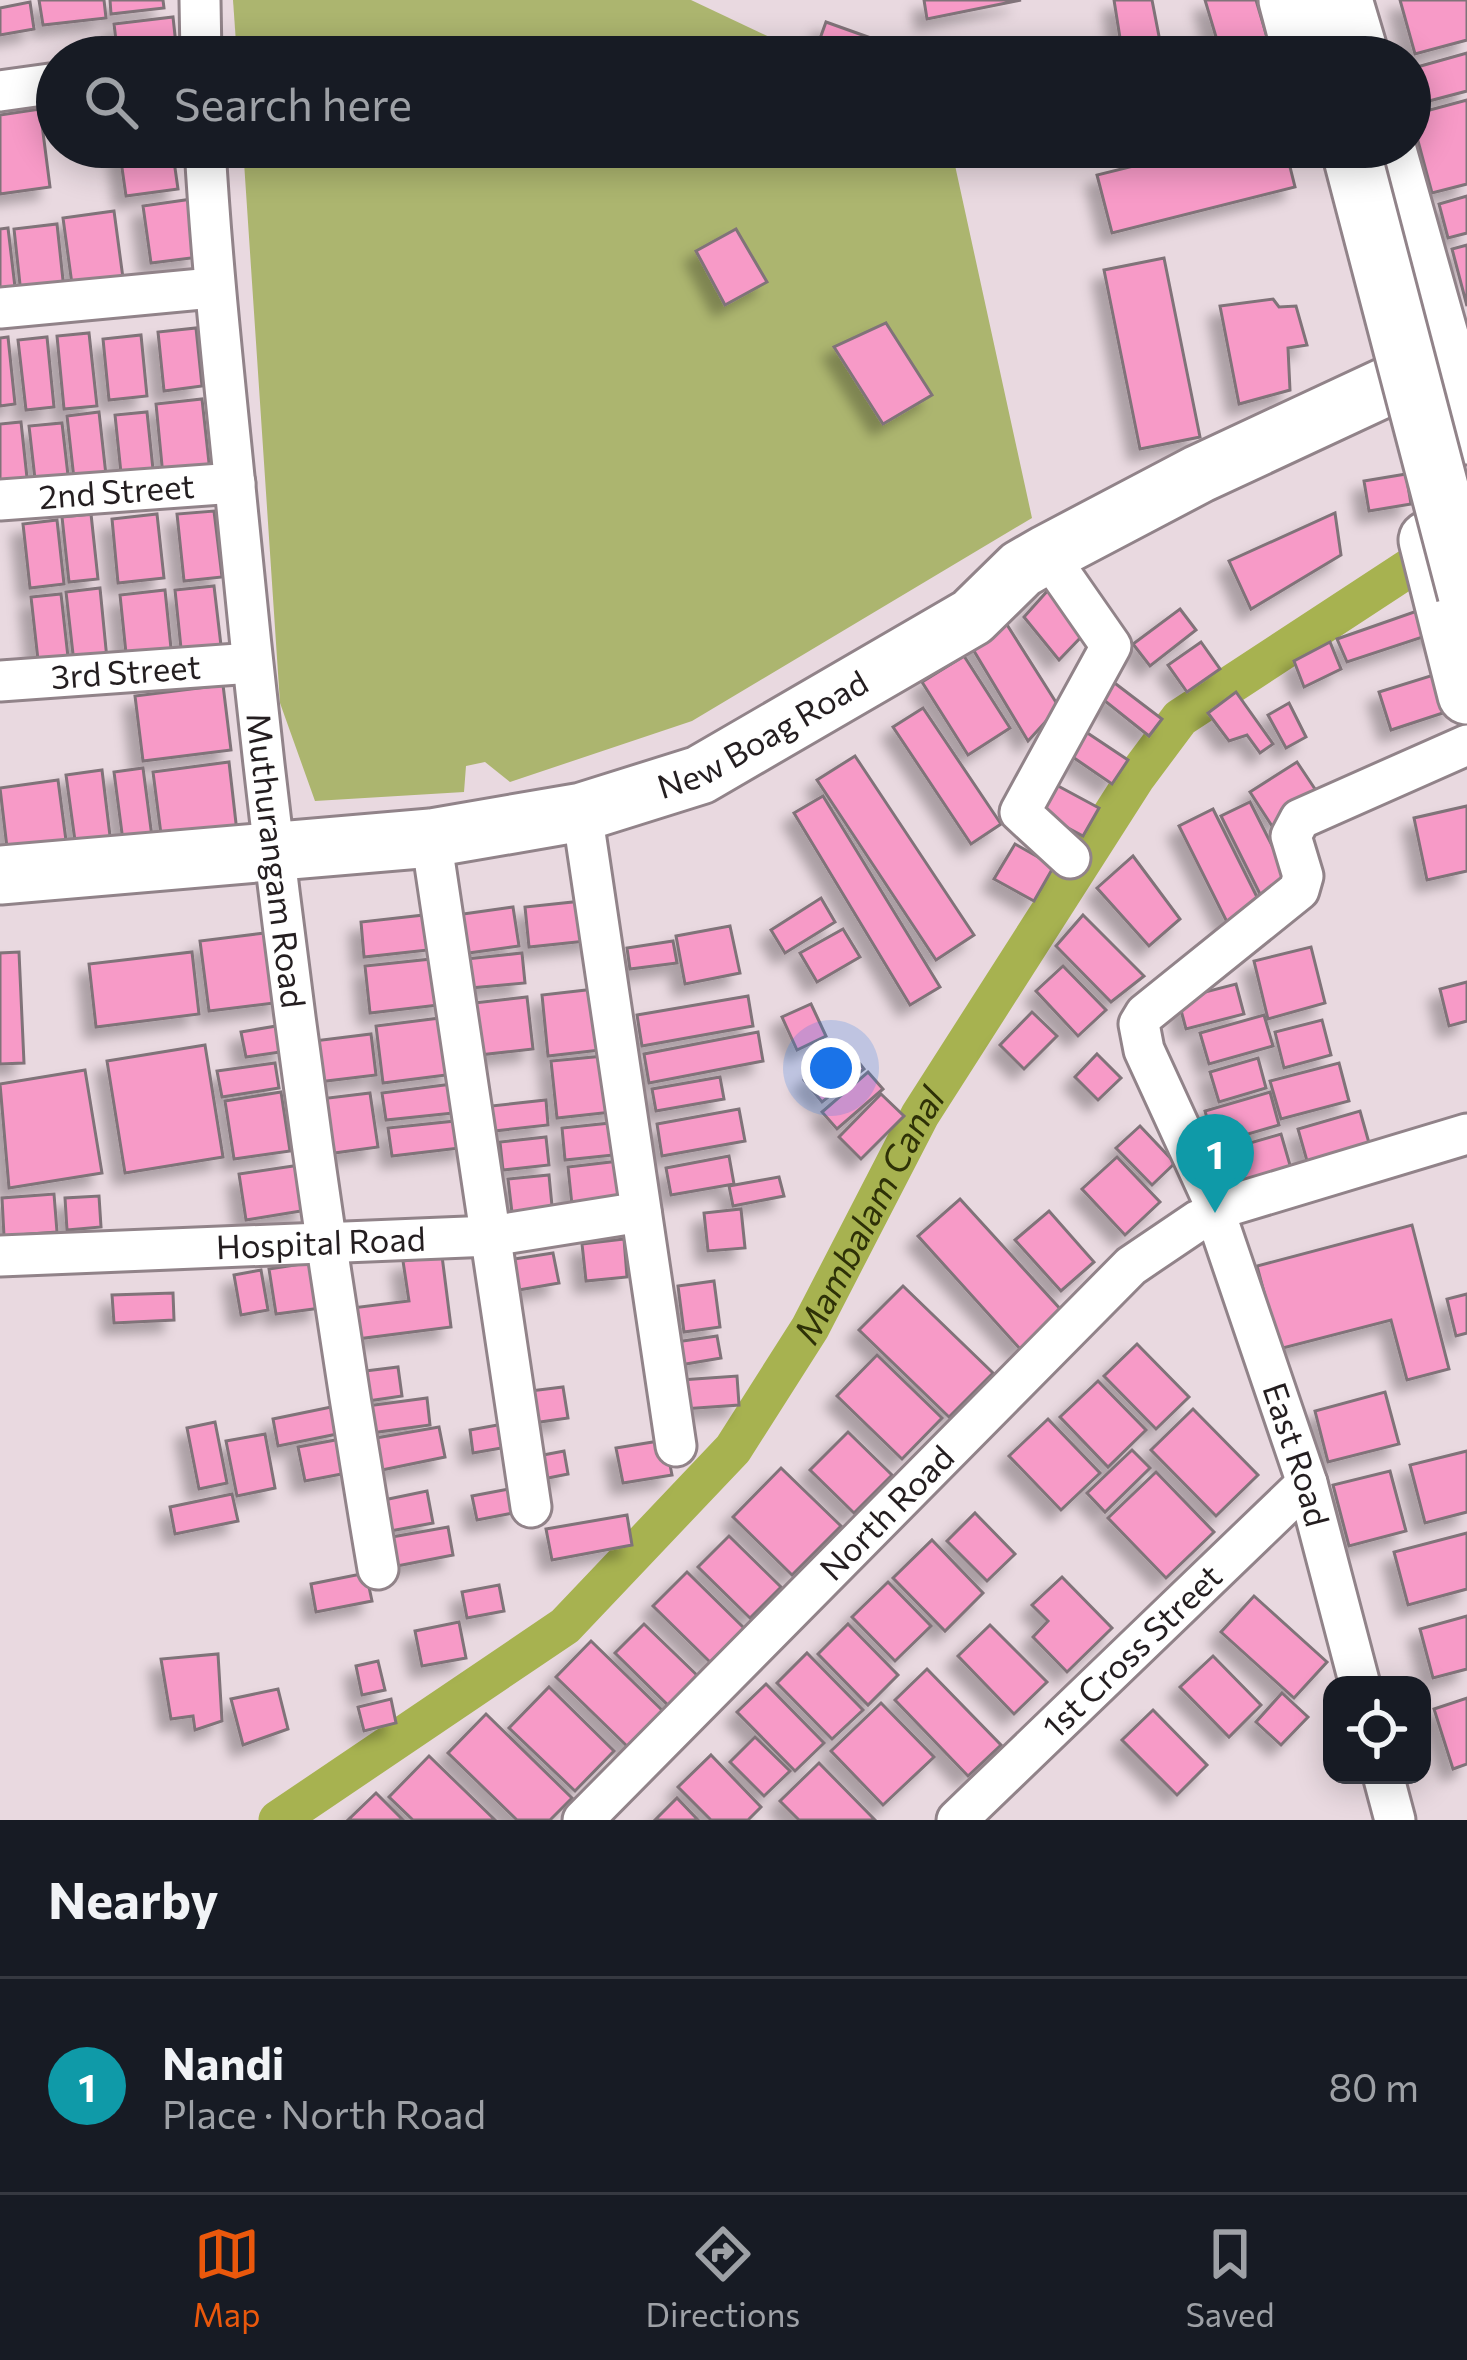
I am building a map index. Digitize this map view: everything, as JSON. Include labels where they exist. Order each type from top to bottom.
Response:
[{"type":"main road","points":[[1288,0],[1297,36]]},
{"type":"main road","points":[[1307,0],[1318,36]]},
{"type":"main road","points":[[1343,0],[1354,36]]},
{"type":"main road","points":[[1333,168],[1467,695]]},
{"type":"main road","points":[[1355,168],[1467,593]]},
{"type":"main road","points":[[1394,168],[1459,362],[1467,435]]},
{"type":"main road","name":"New Boag Road","points":[[0,875],[430,838],[582,812],[700,775],[972,617],[1021,569],[1047,554],[1199,474],[1390,385],[1459,362]]},
{"type":"street","points":[[200,0],[201,36]]},
{"type":"street","points":[[0,91],[36,86]]},
{"type":"street","name":"Muthurangam Road","points":[[206,168],[212,288],[272,852],[323,1244],[378,1569]]},
{"type":"street","points":[[0,308],[212,288]]},
{"type":"street","name":"2nd Street","points":[[0,500],[235,483]]},
{"type":"street","points":[[1047,554],[1111,646],[1020,812],[1070,858]]},
{"type":"street","name":"3rd Street","points":[[0,681],[252,663]]},
{"type":"street","name":"East Road","points":[[1358,1676],[1307,1483],[1216,1213],[1144,1049],[1139,1024],[1144,1014],[1299,890],[1303,876],[1291,836],[1300,819],[1467,745]]},
{"type":"street","points":[[582,812],[676,1446]]},
{"type":"street","points":[[430,838],[531,1507]]},
{"type":"street","name":"North Road","points":[[583,1820],[1131,1266],[1216,1213],[1467,1134]]},
{"type":"street","name":"Hospital Road","points":[[0,1256],[491,1237],[641,1211]]},
{"type":"street","name":"1st Cross Street","points":[[957,1820],[1307,1483]]},
{"type":"street","points":[[1385,1784],[1395,1820]]},
{"type":"green space","points":[[233,0],[691,0],[767,36],[236,36]]},
{"type":"green space","points":[[244,168],[956,168],[1032,518],[692,721],[510,782],[485,762],[466,766],[464,792],[315,801],[280,703]]},
{"type":"building","points":[[39,0],[104,0],[106,18],[43,25]]},
{"type":"building","points":[[110,0],[163,0],[164,8],[111,14]]},
{"type":"building","points":[[924,0],[1021,0],[927,19]]},
{"type":"building","points":[[1114,0],[1152,0],[1159,36],[1120,36]]},
{"type":"building","points":[[1205,0],[1256,0],[1267,36],[1216,36]]},
{"type":"building","points":[[1400,0],[1467,0],[1467,40],[1431,50],[1431,36],[1410,36]]},
{"type":"building","points":[[30,2],[34,29],[0,35],[0,8]]},
{"type":"building","points":[[173,17],[175,36],[115,36],[114,24]]},
{"type":"building","points":[[826,22],[865,36],[821,36]]},
{"type":"building","points":[[1467,53],[1467,91],[1431,100],[1431,63]]},
{"type":"building","points":[[1467,100],[1467,184],[1432,193],[1425,168],[1431,168],[1431,110]]},
{"type":"building","points":[[36,110],[36,168],[48,168],[50,187],[0,194],[0,115]]},
{"type":"building","points":[[122,168],[175,168],[178,189],[126,196]]},
{"type":"building","points":[[1125,168],[1290,168],[1295,187],[1112,233],[1097,175]]},
{"type":"building","points":[[1467,196],[1467,233],[1448,238],[1439,204]]},
{"type":"building","points":[[192,199],[199,257],[151,263],[143,206]]},
{"type":"building","points":[[114,211],[125,293],[74,299],[63,218]]},
{"type":"building","points":[[57,224],[65,299],[22,303],[14,229]]},
{"type":"building","points":[[8,228],[17,304],[0,306],[0,229]]},
{"type":"building","points":[[736,229],[767,282],[725,305],[696,251]]},
{"type":"building","points":[[1467,245],[1467,306],[1452,249]]},
{"type":"building","points":[[1164,258],[1200,437],[1140,449],[1104,270]]},
{"type":"building","points":[[1273,299],[1279,307],[1296,306],[1307,345],[1288,348],[1290,390],[1239,404],[1220,306]]},
{"type":"building","points":[[886,323],[932,395],[883,424],[834,347]]},
{"type":"building","points":[[196,328],[202,386],[164,391],[158,332]]},
{"type":"building","points":[[89,333],[97,406],[64,409],[57,336]]},
{"type":"building","points":[[141,335],[147,396],[109,400],[103,339]]},
{"type":"building","points":[[8,337],[15,404],[0,406],[0,338]]},
{"type":"building","points":[[47,337],[54,407],[26,410],[18,340]]},
{"type":"building","points":[[202,399],[210,472],[163,476],[156,404]]},
{"type":"building","points":[[99,412],[107,484],[75,488],[67,416]]},
{"type":"building","points":[[147,412],[154,479],[122,483],[115,415]]},
{"type":"building","points":[[21,422],[28,487],[0,490],[0,424]]},
{"type":"building","points":[[62,423],[69,484],[36,488],[29,426]]},
{"type":"building","points":[[1406,474],[1411,504],[1369,511],[1364,481]]},
{"type":"building","points":[[214,511],[222,577],[184,581],[177,514]]},
{"type":"building","points":[[1335,513],[1341,555],[1251,609],[1229,561]]},
{"type":"building","points":[[91,514],[98,579],[69,582],[62,517]]},
{"type":"building","points":[[157,514],[164,578],[118,583],[112,519]]},
{"type":"building","points":[[57,520],[64,584],[30,588],[23,524]]},
{"type":"building","points":[[214,586],[222,654],[182,658],[175,590]]},
{"type":"building","points":[[100,588],[107,659],[74,663],[66,592]]},
{"type":"building","points":[[1050,588],[1083,635],[1059,660],[1024,617]]},
{"type":"building","points":[[165,590],[172,658],[127,663],[120,595]]},
{"type":"building","points":[[61,594],[69,666],[39,669],[31,597]]},
{"type":"building","points":[[1434,605],[1447,629],[1347,662],[1337,639]]},
{"type":"building","points":[[1180,609],[1196,630],[1150,666],[1133,644]]},
{"type":"building","points":[[1004,620],[1059,707],[1028,741],[968,641]]},
{"type":"building","points":[[1201,642],[1220,669],[1187,692],[1168,665]]},
{"type":"building","points":[[1330,642],[1341,669],[1304,687],[1294,661]]},
{"type":"building","points":[[964,656],[1010,728],[968,755],[922,682]]},
{"type":"building","points":[[1443,672],[1455,709],[1391,730],[1379,692]]},
{"type":"building","points":[[1112,681],[1162,719],[1149,736],[1100,697]]},
{"type":"building","points":[[223,685],[231,750],[143,761],[135,696]]},
{"type":"building","points":[[1236,692],[1273,744],[1260,753],[1247,735],[1229,741],[1208,713]]},
{"type":"building","points":[[1289,703],[1306,737],[1286,748],[1268,715]]},
{"type":"building","points":[[923,708],[1001,824],[971,844],[893,727]]},
{"type":"building","points":[[1080,728],[1128,760],[1112,784],[1064,751]]},
{"type":"building","points":[[855,756],[974,935],[936,960],[817,780]]},
{"type":"building","points":[[229,762],[237,832],[162,842],[153,772]]},
{"type":"building","points":[[1297,762],[1319,795],[1272,826],[1250,792]]},
{"type":"building","points":[[143,768],[152,837],[123,841],[114,772]]},
{"type":"building","points":[[102,770],[111,844],[76,848],[66,775]]},
{"type":"building","points":[[58,780],[67,848],[8,856],[0,788]]},
{"type":"building","points":[[1047,780],[1099,808],[1083,836],[1031,808]]},
{"type":"building","points":[[823,796],[940,987],[910,1005],[794,813]]},
{"type":"building","points":[[1250,802],[1292,885],[1263,900],[1221,816]]},
{"type":"building","points":[[1467,806],[1467,871],[1427,880],[1414,818]]},
{"type":"building","points":[[1213,809],[1263,909],[1229,926],[1179,826]]},
{"type":"building","points":[[1015,844],[1054,866],[1034,901],[994,879]]},
{"type":"building","points":[[1133,856],[1180,919],[1149,946],[1097,888]]},
{"type":"building","points":[[821,898],[835,922],[785,953],[771,930]]},
{"type":"building","points":[[592,900],[596,940],[529,947],[525,907]]},
{"type":"building","points":[[513,907],[519,946],[454,955],[449,916]]},
{"type":"building","points":[[433,914],[437,949],[364,957],[361,922]]},
{"type":"building","points":[[1083,915],[1144,976],[1111,1002],[1056,946]]},
{"type":"building","points":[[730,926],[740,973],[685,984],[676,936]]},
{"type":"building","points":[[843,929],[860,957],[817,982],[800,953]]},
{"type":"building","points":[[273,932],[282,1002],[209,1011],[200,941]]},
{"type":"building","points":[[673,941],[677,963],[630,969],[627,948]]},
{"type":"building","points":[[1311,947],[1325,1003],[1268,1019],[1254,961]]},
{"type":"building","points":[[19,952],[24,1063],[0,1064],[0,953]]},
{"type":"building","points":[[192,952],[199,1014],[96,1027],[89,964]]},
{"type":"building","points":[[522,953],[525,983],[459,989],[457,960]]},
{"type":"building","points":[[441,958],[447,1004],[370,1013],[365,966]]},
{"type":"building","points":[[1063,966],[1106,1010],[1078,1036],[1036,991]]},
{"type":"building","points":[[1467,982],[1467,1021],[1449,1026],[1440,989]]},
{"type":"building","points":[[1236,984],[1244,1014],[1186,1029],[1178,999]]},
{"type":"building","points":[[604,988],[609,1049],[548,1056],[542,995]]},
{"type":"building","points":[[748,996],[753,1026],[642,1046],[637,1015]]},
{"type":"building","points":[[527,997],[533,1049],[479,1055],[474,1003]]},
{"type":"building","points":[[811,1004],[826,1036],[797,1050],[782,1017]]},
{"type":"building","points":[[1032,1012],[1057,1036],[1024,1069],[1000,1045]]},
{"type":"building","points":[[1264,1015],[1273,1046],[1209,1064],[1200,1033]]},
{"type":"building","points":[[448,1017],[454,1074],[383,1083],[376,1026]]},
{"type":"building","points":[[1322,1020],[1331,1055],[1284,1068],[1275,1032]]},
{"type":"building","points":[[282,1025],[287,1051],[246,1057],[241,1032]]},
{"type":"building","points":[[758,1032],[763,1061],[649,1083],[644,1054]]},
{"type":"building","points":[[371,1034],[376,1075],[318,1082],[314,1041]]},
{"type":"building","points":[[205,1045],[223,1157],[125,1173],[107,1061]]},
{"type":"building","points":[[847,1047],[864,1069],[822,1102],[804,1080]]},
{"type":"building","points":[[1097,1054],[1121,1078],[1098,1100],[1075,1077]]},
{"type":"building","points":[[615,1055],[621,1111],[557,1118],[551,1061]]},
{"type":"building","points":[[1258,1058],[1266,1088],[1219,1102],[1210,1072]]},
{"type":"building","points":[[275,1063],[279,1088],[222,1097],[217,1071]]},
{"type":"building","points":[[1339,1063],[1349,1101],[1281,1119],[1270,1081]]},
{"type":"building","points":[[85,1070],[102,1173],[9,1188],[0,1084]]},
{"type":"building","points":[[868,1072],[883,1089],[837,1129],[822,1112]]},
{"type":"building","points":[[720,1077],[724,1099],[656,1111],[652,1089]]},
{"type":"building","points":[[460,1083],[463,1112],[386,1120],[382,1093]]},
{"type":"building","points":[[281,1092],[290,1151],[234,1159],[225,1101]]},
{"type":"building","points":[[1270,1092],[1279,1125],[1214,1144],[1205,1111]]},
{"type":"building","points":[[370,1093],[378,1147],[327,1154],[320,1099]]},
{"type":"building","points":[[881,1094],[904,1116],[861,1159],[839,1137]]},
{"type":"building","points":[[546,1100],[548,1125],[485,1132],[482,1107]]},
{"type":"building","points":[[739,1109],[745,1141],[662,1156],[657,1124]]},
{"type":"building","points":[[1360,1111],[1371,1150],[1309,1168],[1298,1129]]},
{"type":"building","points":[[465,1120],[468,1147],[392,1156],[388,1128]]},
{"type":"building","points":[[620,1122],[623,1154],[565,1160],[562,1128]]},
{"type":"building","points":[[1140,1126],[1175,1163],[1152,1185],[1116,1148]]},
{"type":"building","points":[[1281,1134],[1292,1172],[1233,1189],[1222,1151]]},
{"type":"building","points":[[546,1137],[549,1165],[503,1170],[500,1142]]},
{"type":"building","points":[[729,1156],[734,1184],[671,1195],[666,1168]]},
{"type":"building","points":[[1117,1157],[1160,1202],[1125,1235],[1082,1189]]},
{"type":"building","points":[[628,1160],[632,1199],[572,1205],[568,1167]]},
{"type":"building","points":[[300,1165],[307,1210],[246,1220],[239,1174]]},
{"type":"building","points":[[549,1175],[553,1216],[513,1221],[508,1179]]},
{"type":"building","points":[[779,1177],[784,1196],[733,1206],[729,1186]]},
{"type":"building","points":[[54,1194],[57,1232],[4,1236],[2,1198]]},
{"type":"building","points":[[99,1196],[101,1227],[67,1230],[65,1198]]},
{"type":"building","points":[[960,1199],[1063,1312],[1021,1350],[918,1236]]},
{"type":"building","points":[[741,1209],[745,1248],[708,1251],[704,1213]]},
{"type":"building","points":[[1049,1211],[1094,1262],[1061,1291],[1015,1240]]},
{"type":"building","points":[[1412,1225],[1449,1369],[1407,1380],[1391,1320],[1279,1349],[1257,1266]]},
{"type":"building","points":[[624,1239],[627,1277],[586,1281],[582,1244]]},
{"type":"building","points":[[553,1253],[559,1283],[513,1291],[508,1260]]},
{"type":"building","points":[[442,1256],[451,1327],[357,1339],[352,1308],[409,1301],[403,1261]]},
{"type":"building","points":[[314,1262],[321,1308],[276,1314],[269,1269]]},
{"type":"building","points":[[261,1270],[268,1310],[241,1315],[234,1275]]},
{"type":"building","points":[[714,1281],[720,1327],[684,1332],[678,1286]]},
{"type":"building","points":[[903,1286],[993,1373],[949,1417],[859,1330]]},
{"type":"building","points":[[173,1293],[174,1320],[114,1323],[112,1295]]},
{"type":"building","points":[[1467,1294],[1467,1333],[1456,1336],[1447,1299]]},
{"type":"building","points":[[717,1336],[721,1358],[680,1365],[676,1342]]},
{"type":"building","points":[[1137,1344],[1189,1397],[1156,1429],[1104,1376]]},
{"type":"building","points":[[877,1355],[942,1418],[902,1459],[837,1396]]},
{"type":"building","points":[[398,1367],[402,1396],[361,1402],[357,1372]]},
{"type":"building","points":[[737,1376],[739,1405],[683,1409],[681,1380]]},
{"type":"building","points":[[1098,1381],[1146,1430],[1108,1467],[1060,1417]]},
{"type":"building","points":[[563,1387],[568,1418],[526,1424],[522,1392]]},
{"type":"building","points":[[1385,1392],[1399,1444],[1328,1462],[1315,1411]]},
{"type":"building","points":[[427,1398],[430,1425],[371,1433],[367,1406]]},
{"type":"building","points":[[336,1406],[342,1433],[278,1446],[273,1419]]},
{"type":"building","points":[[1193,1409],[1258,1475],[1216,1516],[1151,1450]]},
{"type":"building","points":[[1048,1419],[1100,1473],[1061,1510],[1009,1456]]},
{"type":"building","points":[[215,1422],[227,1483],[199,1489],[187,1428]]},
{"type":"building","points":[[503,1424],[507,1447],[473,1453],[470,1430]]},
{"type":"building","points":[[439,1427],[445,1457],[382,1470],[376,1438]]},
{"type":"building","points":[[848,1432],[892,1475],[854,1513],[810,1470]]},
{"type":"building","points":[[265,1434],[275,1488],[237,1496],[226,1441]]},
{"type":"building","points":[[346,1438],[352,1472],[305,1481],[298,1447]]},
{"type":"building","points":[[665,1440],[672,1475],[623,1483],[616,1448]]},
{"type":"building","points":[[1132,1450],[1150,1468],[1105,1512],[1087,1493]]},
{"type":"building","points":[[564,1451],[568,1474],[538,1480],[533,1457]]},
{"type":"building","points":[[1467,1451],[1467,1512],[1425,1523],[1410,1465]]},
{"type":"building","points":[[781,1468],[841,1526],[792,1575],[733,1517]]},
{"type":"building","points":[[1390,1471],[1406,1531],[1349,1546],[1333,1485]]},
{"type":"building","points":[[1156,1472],[1214,1532],[1166,1578],[1108,1518]]},
{"type":"building","points":[[514,1488],[518,1512],[477,1520],[472,1496]]},
{"type":"building","points":[[427,1491],[433,1523],[385,1532],[379,1501]]},
{"type":"building","points":[[232,1494],[238,1521],[175,1534],[170,1507]]},
{"type":"building","points":[[975,1513],[1015,1554],[987,1581],[947,1541]]},
{"type":"building","points":[[627,1515],[632,1545],[552,1560],[546,1529]]},
{"type":"building","points":[[448,1527],[453,1555],[397,1566],[392,1537]]},
{"type":"building","points":[[1467,1533],[1467,1589],[1408,1605],[1394,1552]]},
{"type":"building","points":[[729,1536],[781,1587],[750,1618],[698,1567]]},
{"type":"building","points":[[932,1540],[983,1593],[945,1631],[893,1578]]},
{"type":"building","points":[[687,1572],[745,1629],[711,1663],[653,1606]]},
{"type":"building","points":[[366,1573],[372,1601],[316,1612],[311,1584]]},
{"type":"building","points":[[1062,1577],[1112,1628],[1067,1672],[1033,1637],[1048,1621],[1032,1605]]},
{"type":"building","points":[[888,1582],[931,1626],[895,1661],[852,1617]]},
{"type":"building","points":[[499,1585],[504,1611],[467,1618],[462,1592]]},
{"type":"building","points":[[1254,1596],[1327,1662],[1294,1698],[1221,1632]]},
{"type":"building","points":[[1467,1616],[1467,1669],[1433,1678],[1420,1629]]},
{"type":"building","points":[[459,1622],[466,1658],[422,1666],[415,1631]]},
{"type":"building","points":[[644,1624],[702,1680],[673,1710],[615,1653]]},
{"type":"building","points":[[848,1624],[898,1675],[868,1705],[818,1654]]},
{"type":"building","points":[[990,1625],[1047,1682],[1014,1714],[958,1656]]},
{"type":"building","points":[[591,1641],[665,1713],[630,1749],[556,1677]]},
{"type":"building","points":[[807,1653],[863,1710],[832,1739],[777,1683]]},
{"type":"building","points":[[218,1654],[222,1721],[195,1730],[193,1716],[171,1719],[161,1659]]},
{"type":"building","points":[[1213,1656],[1261,1705],[1229,1737],[1180,1687]]},
{"type":"building","points":[[378,1661],[385,1690],[362,1695],[356,1666]]},
{"type":"building","points":[[927,1669],[1001,1745],[968,1776],[895,1700]]},
{"type":"building","points":[[766,1684],[824,1743],[795,1771],[737,1712]]},
{"type":"building","points":[[549,1687],[614,1751],[575,1791],[509,1728]]},
{"type":"building","points":[[278,1689],[288,1729],[243,1745],[231,1699]]},
{"type":"building","points":[[1282,1693],[1308,1717],[1281,1745],[1256,1722]]},
{"type":"building","points":[[1467,1698],[1467,1764],[1453,1769],[1434,1709]]},
{"type":"building","points":[[391,1699],[396,1723],[364,1731],[358,1707]]},
{"type":"building","points":[[881,1703],[934,1757],[883,1805],[831,1751]]},
{"type":"building","points":[[1153,1710],[1207,1765],[1177,1795],[1122,1740]]},
{"type":"building","points":[[486,1714],[572,1798],[550,1820],[517,1820],[448,1753]]},
{"type":"building","points":[[755,1737],[790,1771],[764,1796],[730,1762]]},
{"type":"building","points":[[711,1755],[761,1807],[748,1820],[711,1820],[678,1787]]},
{"type":"building","points":[[429,1756],[495,1820],[413,1820],[389,1797]]},
{"type":"building","points":[[819,1763],[875,1820],[799,1820],[780,1801]]},
{"type":"building","points":[[376,1793],[403,1820],[348,1820]]},
{"type":"building","points":[[677,1798],[698,1820],[655,1820]]},
{"type":"waterway","name":"Mambalam Canal","points":[[278,1820],[565,1626],[733,1449],[810,1328],[920,1115],[1136,777],[1180,718],[1412,566]]},
{"type":"place","name":"Nandi","points":[[1215,1213]]}]
